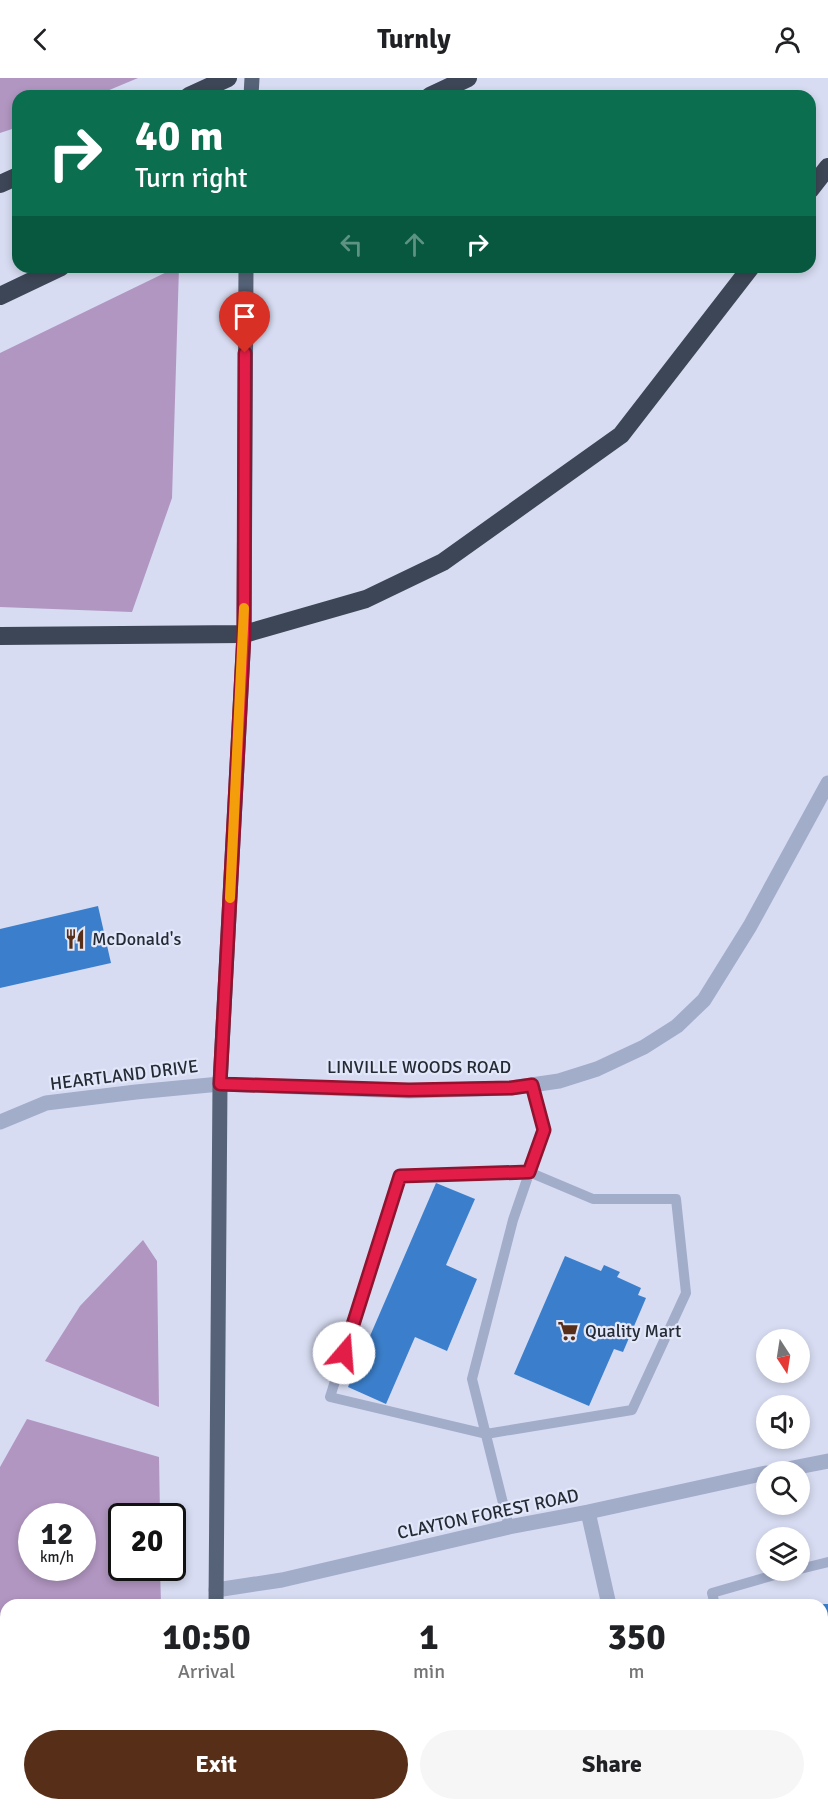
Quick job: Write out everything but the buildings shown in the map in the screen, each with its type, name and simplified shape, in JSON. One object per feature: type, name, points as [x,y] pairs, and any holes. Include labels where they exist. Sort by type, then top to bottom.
[{"type":"highway","points":[[202,90],[228,78]]},
{"type":"highway","points":[[443,90],[468,78]]},
{"type":"highway","points":[[816,182],[828,167]]},
{"type":"highway","points":[[0,296],[48,273]]},
{"type":"highway","points":[[0,636],[244,634],[366,599],[443,562],[621,435],[746,273]]},
{"type":"main road","points":[[216,1598],[220,1084],[244,634],[245,275]]},
{"type":"street","name":"LINVILLE WOODS ROAD","points":[[220,1084],[409,1090],[511,1088],[559,1081],[597,1069],[644,1047],[676,1026],[704,1000],[750,927],[828,783]]},
{"type":"street","name":"HEARTLAND DRIVE","points":[[0,1122],[46,1104],[220,1084]]},
{"type":"street","points":[[810,1465],[828,1461]]},
{"type":"street","name":"CLAYTON FOREST ROAD","points":[[216,1598],[282,1580],[508,1527],[756,1475]]},
{"type":"street","points":[[588,1512],[608,1599]]},
{"type":"lane","points":[[508,1527],[472,1379],[513,1220],[544,1130],[532,1085]]},
{"type":"lane","points":[[529,1172],[593,1199],[676,1199],[686,1293],[632,1410],[486,1434],[330,1397],[400,1176],[529,1172]]},
{"type":"lane","points":[[810,1566],[828,1562]]},
{"type":"lane","points":[[714,1599],[712,1593],[756,1580]]},
{"type":"shaded area","points":[[0,78],[138,78],[109,90],[12,90],[12,129],[0,133]]},
{"type":"shaded area","points":[[165,273],[179,273],[172,498],[132,612],[0,607],[0,353]]},
{"type":"shaded area","points":[[143,1240],[157,1261],[159,1407],[45,1361],[80,1306]]},
{"type":"shaded area","points":[[27,1419],[159,1457],[160,1503],[108,1503],[108,1581],[160,1581],[161,1599],[0,1599],[0,1467]]},
{"type":"slow traffic","points":[[230,898],[244,608]]},
{"type":"place","name":"McDonald's","points":[[75,939]]},
{"type":"place","name":"Quality Mart","points":[[568,1331]]},
{"type":"route","points":[[245,353],[244,634],[220,1084],[409,1090],[511,1088],[532,1085],[544,1130],[529,1172],[400,1176],[344,1353]]}]
